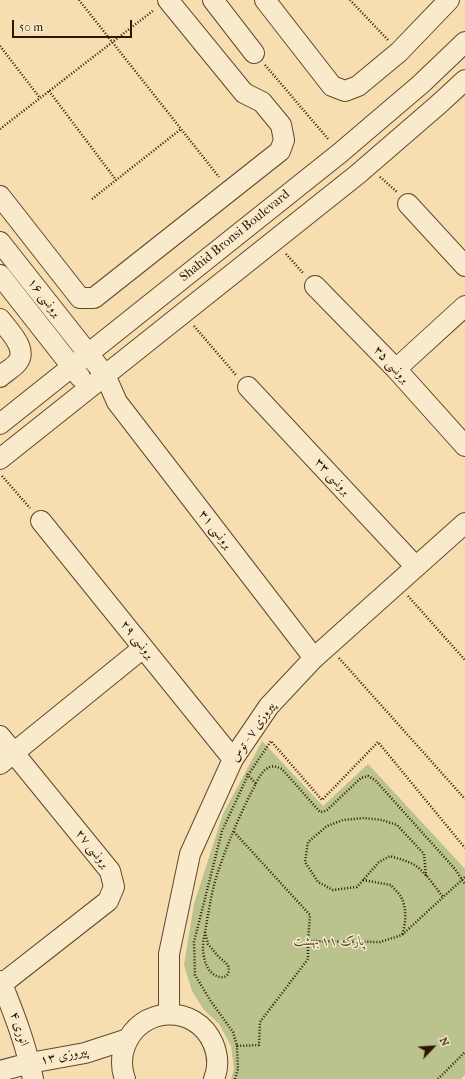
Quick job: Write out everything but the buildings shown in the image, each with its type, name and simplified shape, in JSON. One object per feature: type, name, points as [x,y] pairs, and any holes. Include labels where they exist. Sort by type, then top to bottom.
[{"type":"street","points":[[213,0],[254,53]]},
{"type":"street","points":[[265,0],[332,86],[345,90],[358,86],[399,52],[449,0]]},
{"type":"street","points":[[0,196],[80,298],[94,298],[280,151],[284,140],[281,125],[262,102],[244,93],[161,5]]},
{"type":"street","name":"Shahid Bronsi Boulevard","points":[[0,424],[340,153],[421,84],[465,42]]},
{"type":"street","name":"Shahid Bronsi Boulevard","points":[[0,459],[368,165],[465,80]]},
{"type":"street","points":[[408,204],[465,266]]},
{"type":"street","name":"برونسی ۱۶","points":[[0,242],[105,375]]},
{"type":"street","name":"برونسی ۱۶","points":[[0,275],[90,388]]},
{"type":"street","name":"برونسی ۳۵","points":[[315,286],[396,369],[465,446]]},
{"type":"street","points":[[396,369],[465,306]]},
{"type":"street","points":[[0,319],[18,343],[21,351],[18,362],[0,377]]},
{"type":"street","name":"برونسی ۳۱","points":[[105,375],[117,402],[321,652]]},
{"type":"street","name":"برونسی ۳۳","points":[[248,387],[416,567]]},
{"type":"street","name":"برونسی ۳۱","points":[[90,388],[117,402]]},
{"type":"street","name":"برونسی ۲۹","points":[[41,521],[233,759]]},
{"type":"street","name":"پیروزی ۷ - توس","points":[[169,1014],[169,954],[190,854],[233,759],[269,706],[321,652],[465,522]]},
{"type":"street","points":[[7,759],[143,648]]},
{"type":"street","name":"برونسی ۲۷","points":[[0,736],[7,759],[110,871],[114,887],[108,901],[1,983]]},
{"type":"street","name":"انوری ۴","points":[[1,983],[18,1023],[31,1071]]},
{"type":"street","points":[[125,1079],[123,1075],[122,1063],[123,1050],[128,1039],[135,1029],[145,1021],[157,1016],[169,1014],[182,1016],[193,1021],[203,1028],[211,1038],[216,1050],[218,1062],[214,1079]]},
{"type":"street","name":"پیروزی ۱۳","points":[[0,1071],[31,1071],[128,1039]]},
{"type":"path","points":[[80,0],[229,191]]},
{"type":"path","points":[[350,0],[399,52]]},
{"type":"path","points":[[0,129],[161,5]]},
{"type":"path","points":[[0,46],[40,98]]},
{"type":"path","points":[[254,53],[340,153]]},
{"type":"path","points":[[49,91],[116,180]]},
{"type":"path","points":[[92,199],[181,129]]},
{"type":"path","points":[[368,165],[408,204]]},
{"type":"path","points":[[274,240],[315,286]]},
{"type":"path","points":[[183,313],[248,387]]},
{"type":"path","points":[[0,474],[41,521]]},
{"type":"path","points":[[396,584],[465,660]]},
{"type":"path","points":[[321,652],[465,799]]},
{"type":"path","points":[[234,832],[310,915],[308,959],[260,1022],[259,1045],[237,1046],[233,1032],[210,1000],[195,975],[194,942],[222,831],[248,775],[271,741],[322,800],[378,742],[465,848]]},
{"type":"path","points":[[205,932],[208,944],[228,965],[229,972],[223,977],[216,976],[209,970],[204,956],[203,947],[205,932],[216,876],[243,810],[263,772],[270,767],[278,767],[282,769],[320,812],[327,810],[361,778],[368,776],[375,780],[464,878],[465,884]]},
{"type":"path","points":[[426,876],[424,854],[397,825],[382,820],[364,818],[343,820],[326,826],[308,842],[305,862],[318,882],[333,890],[357,886],[379,862],[390,856],[416,866],[444,897]]},
{"type":"path","points":[[308,941],[380,942],[402,935],[464,878]]},
{"type":"path","points":[[363,880],[391,885],[401,898],[406,914],[405,927],[402,935]]},
{"type":"path","points":[[438,1079],[465,1052]]},
{"type":"green space","name":"پارک ۱۱ بهشت","points":[[262,741],[323,806],[368,764],[465,869],[465,1075],[461,1079],[231,1079],[234,1069],[231,1046],[219,1024],[204,1010],[192,991],[184,965],[194,904],[223,814]]}]
